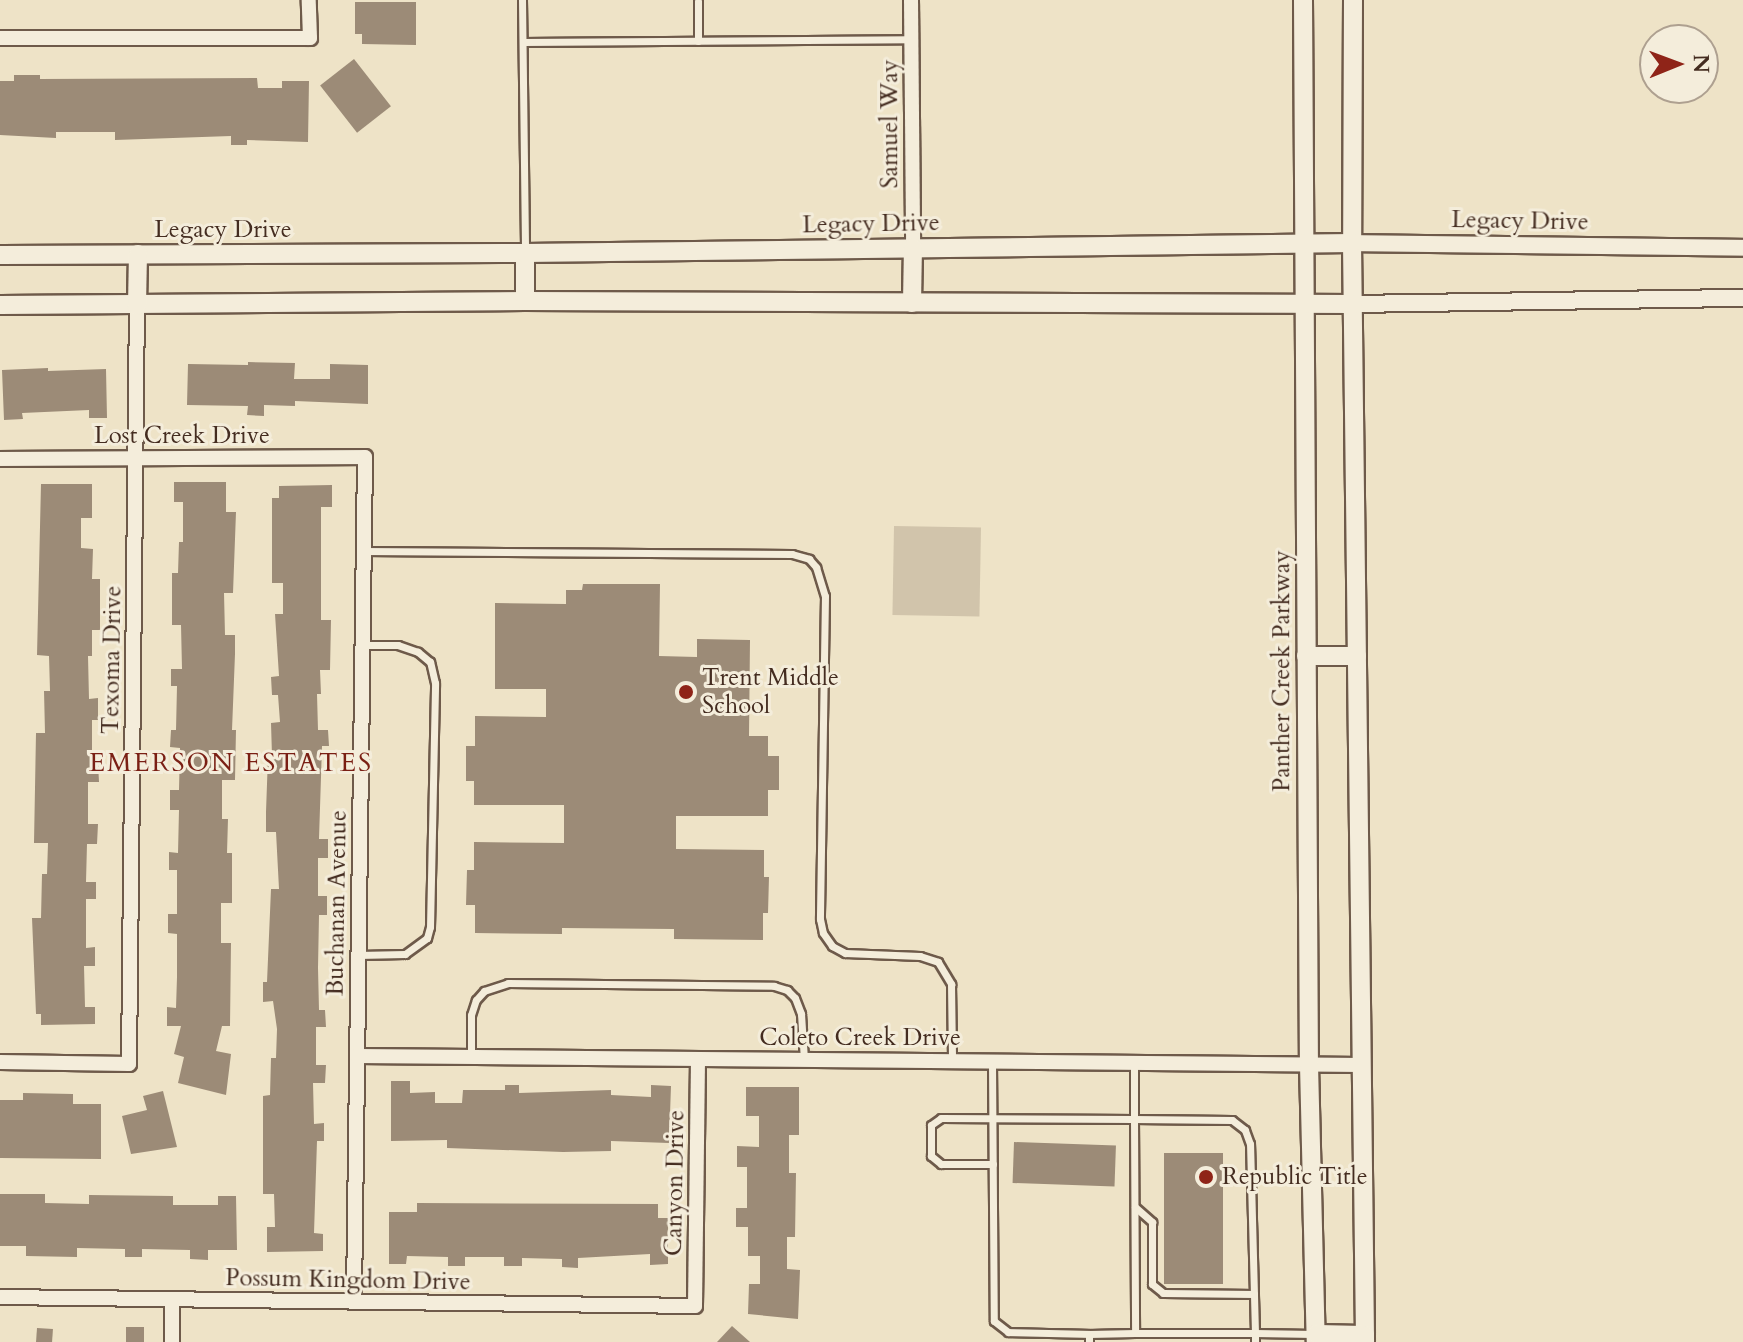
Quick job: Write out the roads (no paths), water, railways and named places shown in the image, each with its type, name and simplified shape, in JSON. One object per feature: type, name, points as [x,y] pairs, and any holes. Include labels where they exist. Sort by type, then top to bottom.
[{"type":"main road","name":"Panther Creek Parkway","points":[[1303,0],[1309,1065],[1316,1338]]},
{"type":"main road","points":[[1316,1338],[1365,1339],[1352,243],[1353,0]]},
{"type":"main road","name":"Legacy Drive","points":[[0,255],[525,253],[1352,243]]},
{"type":"main road","points":[[912,303],[913,248]]},
{"type":"main road","points":[[525,253],[525,301]]},
{"type":"main road","points":[[137,305],[138,254]]},
{"type":"main road","points":[[0,305],[525,301],[1353,304]]},
{"type":"main road","points":[[1306,656],[1357,656]]},
{"type":"street","points":[[0,38],[310,38],[309,0]]},
{"type":"street","name":"Samuel Way","points":[[911,0],[913,248]]},
{"type":"street","name":"Legacy Drive","points":[[1352,243],[1743,248]]},
{"type":"street","points":[[1353,304],[1743,298]]},
{"type":"street","name":"Texoma Drive","points":[[0,1062],[129,1064],[137,305]]},
{"type":"street","name":"Lost Creek Drive","points":[[0,459],[365,457]]},
{"type":"street","name":"Buchanan Avenue","points":[[354,1302],[365,457]]},
{"type":"street","name":"Coleto Creek Drive","points":[[357,1056],[1362,1065]]},
{"type":"street","name":"Canyon Drive","points":[[695,1306],[698,1060]]},
{"type":"street","name":"Possum Kingdom Drive","points":[[0,1297],[695,1306]]},
{"type":"street","points":[[172,1299],[172,1342]]},
{"type":"lane","points":[[522,0],[525,253]]},
{"type":"lane","points":[[698,1],[698,41]]},
{"type":"lane","points":[[523,42],[911,39]]},
{"type":"lane","points":[[363,551],[792,554],[809,559],[816,567],[825,596],[820,919],[823,933],[832,946],[845,953],[920,956],[938,962],[951,984],[952,1060]]},
{"type":"lane","points":[[358,955],[405,954],[427,938],[430,927],[435,683],[430,662],[418,652],[398,645],[362,645]]},
{"type":"lane","points":[[471,1057],[471,1015],[476,1000],[495,986],[524,983],[774,986],[787,990],[795,998],[801,1014],[804,1059]]},
{"type":"lane","points":[[992,1061],[994,1321],[1008,1332],[1089,1338],[1135,1333],[1316,1338]]},
{"type":"lane","points":[[1134,1062],[1135,1333]]},
{"type":"lane","points":[[993,1164],[941,1164],[931,1156],[931,1125],[941,1118],[1232,1120],[1245,1130],[1250,1144],[1255,1338]]},
{"type":"lane","points":[[1134,1206],[1152,1222],[1152,1284],[1163,1293],[1254,1294]]},
{"type":"place","name":"Trent Middle School","points":[[686,692]]},
{"type":"place","name":"Republic Title","points":[[1206,1177]]},
{"type":"district","name":"EMERSON ESTATES","points":[[231,763]]}]
